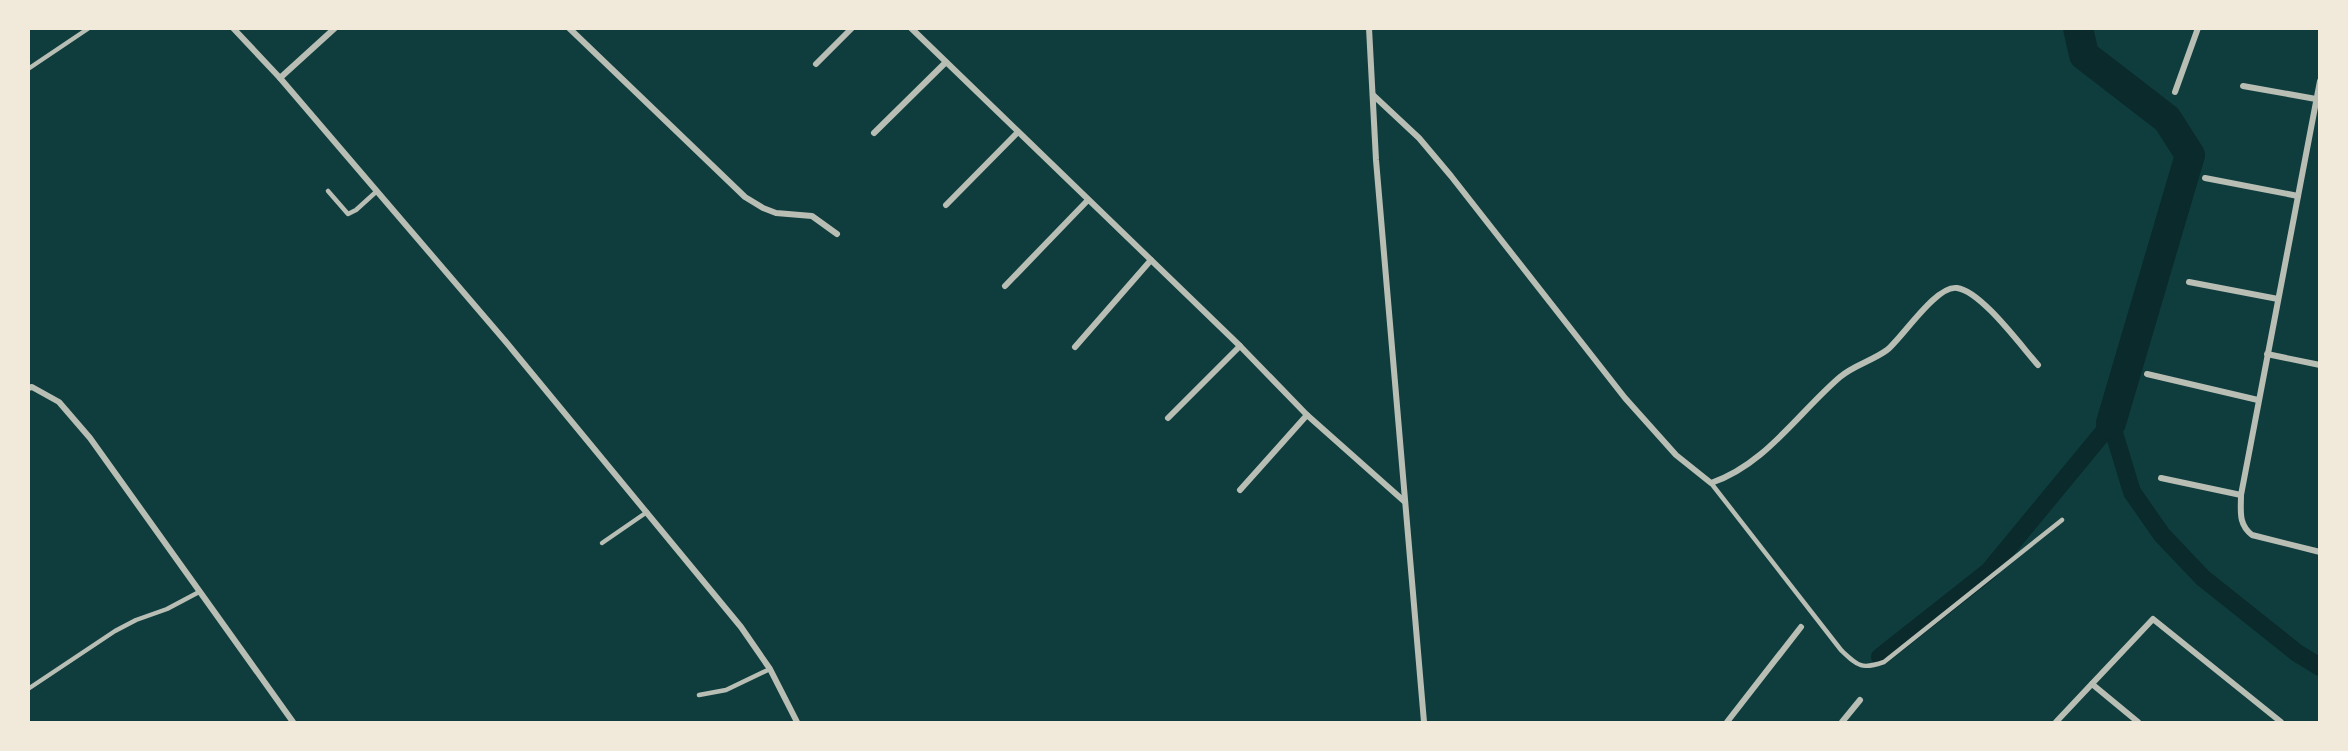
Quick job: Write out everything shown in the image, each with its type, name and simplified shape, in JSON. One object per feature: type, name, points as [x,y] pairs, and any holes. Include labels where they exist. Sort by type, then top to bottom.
[{"type":"street","points":[[233,28],[280,78],[506,342],[741,627],[770,669],[797,723]]},
{"type":"street","points":[[280,78],[335,28]]},
{"type":"street","points":[[569,28],[745,197],[762,208],[776,213],[812,216],[837,234]]},
{"type":"street","points":[[816,64],[852,28]]},
{"type":"street","points":[[911,28],[1240,346],[1307,415],[1405,502]]},
{"type":"street","points":[[1369,28],[1376,160],[1424,723]]},
{"type":"street","points":[[2175,92],[2198,28]]},
{"type":"street","points":[[874,133],[946,62]]},
{"type":"street","points":[[2319,81],[2258,400],[2241,495],[2240,519],[2244,528],[2252,535],[2319,552]]},
{"type":"street","points":[[2243,86],[2316,99]]},
{"type":"street","points":[[1373,95],[1419,138],[1451,176],[1625,398],[1676,455],[1695,473],[1711,483],[1739,471],[1762,453],[1851,368],[1874,358],[1888,348],[1946,289],[1955,287],[1976,296],[2038,365]]},
{"type":"street","points":[[946,205],[1018,132]]},
{"type":"street","points":[[2205,178],[2298,196]]},
{"type":"street","points":[[1005,286],[1088,200]]},
{"type":"street","points":[[1075,347],[1151,260]]},
{"type":"street","points":[[2189,282],[2278,299]]},
{"type":"street","points":[[1168,418],[1240,346]]},
{"type":"street","points":[[2267,354],[2319,365]]},
{"type":"street","points":[[2147,374],[2258,400]]},
{"type":"street","points":[[28,388],[32,387],[59,402],[90,438],[293,723]]},
{"type":"street","points":[[1240,490],[1307,415]]},
{"type":"street","points":[[2161,478],[2241,495]]},
{"type":"street","points":[[2056,723],[2153,619],[2281,723]]},
{"type":"street","points":[[1727,723],[1801,627]]},
{"type":"street","points":[[2092,684],[2138,723]]},
{"type":"street","points":[[1842,723],[1860,700]]},
{"type":"lane","points":[[28,69],[89,28]]},
{"type":"lane","points":[[328,191],[348,214],[356,210],[377,191]]},
{"type":"lane","points":[[1711,483],[1840,650],[1857,665],[1868,667],[1884,662],[2062,520]]},
{"type":"lane","points":[[602,543],[647,513]]},
{"type":"lane","points":[[28,688],[116,631],[136,620],[167,609],[199,591]]},
{"type":"lane","points":[[699,695],[726,690],[770,669]]},
{"type":"waterway","points":[[2078,28],[2084,55],[2167,119],[2190,155],[2111,423]]},
{"type":"waterway","points":[[2111,423],[2132,492],[2162,535],[2203,578],[2297,653],[2320,667]]},
{"type":"waterway","points":[[1880,657],[1989,571],[2111,423]]}]
